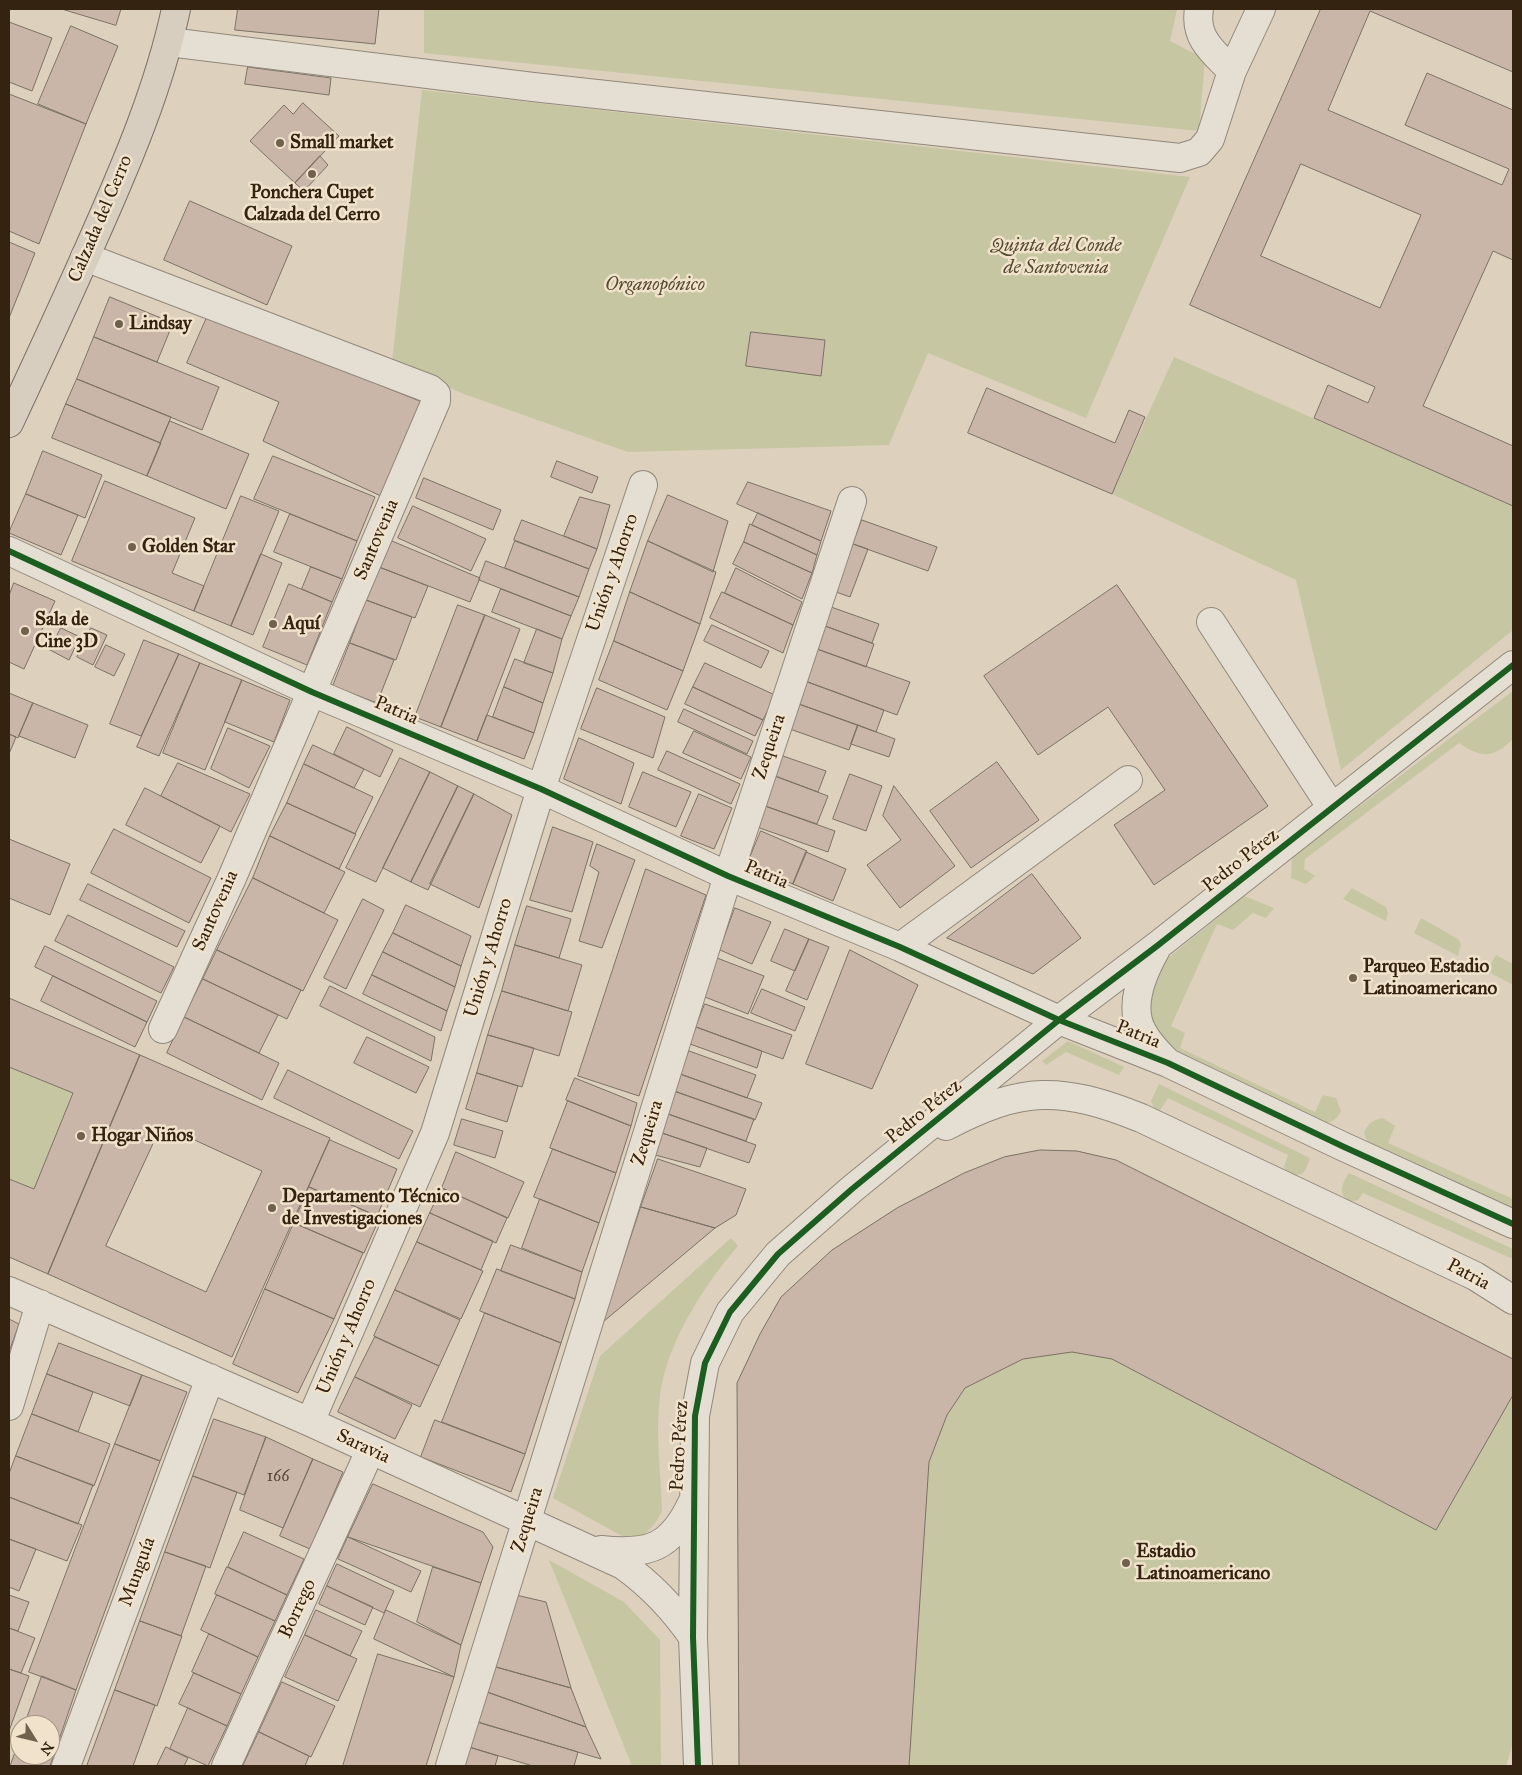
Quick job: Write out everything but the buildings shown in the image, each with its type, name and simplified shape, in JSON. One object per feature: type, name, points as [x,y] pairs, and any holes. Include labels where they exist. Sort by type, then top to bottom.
[{"type":"main road","name":"Calzada del Cerro","points":[[9,423],[86,257],[140,128],[169,42],[176,9]]},
{"type":"street","points":[[1199,9],[1197,20],[1199,35],[1232,72]]},
{"type":"street","points":[[169,42],[533,87],[1180,158],[1199,152],[1210,139],[1232,72],[1261,9]]},
{"type":"street","name":"Santovenia","points":[[86,257],[430,389],[436,394],[436,401],[312,692],[231,880],[163,1029]]},
{"type":"street","name":"Unión y Ahorro","points":[[310,1422],[435,1133],[541,789],[643,485]]},
{"type":"street","name":"Zequeira","points":[[450,1766],[728,876],[852,501]]},
{"type":"street","name":"Patria","points":[[9,551],[312,692],[541,789],[728,876],[900,947],[1059,1020],[1168,1063],[1342,1146],[1513,1224]]},
{"type":"street","points":[[1211,622],[1332,808]]},
{"type":"street","name":"Pedro Pérez","points":[[698,1766],[693,1636],[692,1501],[695,1416],[698,1390],[705,1363],[730,1312],[778,1254],[898,1152],[1059,1020],[1157,946],[1513,665]]},
{"type":"street","points":[[900,947],[1128,780]]},
{"type":"street","points":[[1157,946],[1145,969],[1138,992],[1137,1014],[1141,1030],[1168,1063]]},
{"type":"street","points":[[1022,1051],[1016,1067],[1019,1077],[1026,1084],[1064,1095]]},
{"type":"street","name":"Patria","points":[[898,1152],[963,1117],[994,1105],[1026,1096],[1064,1095],[1105,1104],[1141,1118],[1475,1276],[1513,1300]]},
{"type":"street","name":"Saravia","points":[[9,1291],[310,1422],[370,1451],[528,1520],[622,1565],[644,1580],[678,1616],[693,1636]]},
{"type":"street","points":[[9,1406],[40,1304]]},
{"type":"street","name":"Munguía","points":[[66,1766],[210,1378]]},
{"type":"street","name":"Borrego","points":[[226,1766],[370,1451]]},
{"type":"street","points":[[590,1549],[630,1552],[653,1548],[666,1541],[682,1523],[692,1501]]},
{"type":"green space","points":[[424,9],[1177,9],[1170,41],[1205,59],[1199,131],[424,53]]},
{"type":"green space","name":"Organopónico","points":[[422,90],[1190,177],[1086,418],[928,353],[889,445],[628,452],[464,394],[392,363]]},
{"type":"green space","points":[[1174,357],[1513,506],[1513,630],[1341,770],[1296,580],[1112,494]]},
{"type":"green space","points":[[1513,691],[1513,739],[1506,746],[1493,753],[1480,754],[1459,743],[1305,859],[1304,869],[1315,876],[1306,884],[1291,878],[1292,857]]},
{"type":"green space","points":[[1352,888],[1386,907],[1388,913],[1386,921],[1343,899]]},
{"type":"green space","points":[[1244,896],[1274,908],[1266,918],[1253,913],[1233,930],[1217,924],[1171,1026],[1185,1033],[1180,1048],[1315,1112],[1323,1095],[1336,1098],[1341,1111],[1331,1122],[1322,1124],[1176,1055],[1155,1033],[1147,1007],[1162,963]]},
{"type":"green space","points":[[1421,918],[1458,939],[1461,944],[1458,956],[1414,933]]},
{"type":"green space","points":[[1496,955],[1513,964],[1513,985],[1487,971]]},
{"type":"green space","points":[[1068,1041],[1124,1067],[1119,1075],[1066,1052],[1046,1065],[1042,1061]]},
{"type":"green space","points":[[9,1067],[73,1093],[34,1189],[9,1179]]},
{"type":"green space","points":[[1159,1084],[1310,1158],[1306,1169],[1302,1174],[1295,1175],[1285,1170],[1284,1166],[1288,1155],[1168,1098],[1159,1112],[1154,1108],[1151,1101]]},
{"type":"green space","points":[[1383,1118],[1395,1126],[1388,1143],[1513,1199],[1513,1214],[1369,1146],[1364,1133],[1367,1127],[1371,1122]]},
{"type":"green space","name":"Estadio Latinoamericano","points":[[1040,1150],[1077,1151],[1116,1160],[1513,1359],[1513,1743],[1506,1766],[739,1766],[737,1383],[760,1334],[781,1297],[832,1250],[897,1208],[964,1173],[1004,1157]]},
{"type":"green space","points":[[1349,1173],[1513,1249],[1513,1259],[1363,1193],[1358,1200],[1350,1202],[1343,1196],[1342,1192],[1344,1181]]},
{"type":"green space","points":[[731,1238],[738,1246],[712,1279],[688,1316],[670,1356],[664,1376],[660,1396],[658,1425],[662,1511],[655,1523],[646,1532],[636,1537],[622,1536],[553,1498],[600,1356]]},
{"type":"green space","points":[[549,1560],[624,1602],[660,1640],[661,1766],[632,1766]]},
{"type":"cycle path","points":[[9,551],[312,692],[541,789],[728,876],[900,947],[1059,1020],[1168,1063],[1342,1146],[1513,1224]]},
{"type":"cycle path","points":[[698,1766],[693,1637],[695,1416],[705,1363],[730,1312],[778,1254],[852,1189],[1059,1020],[1157,946],[1513,665]]},
{"type":"place","name":"Small market","points":[[280,143]]},
{"type":"place","name":"Ponchera Cupet Calzada del Cerro","points":[[312,174]]},
{"type":"place","name":"Lindsay","points":[[119,324]]},
{"type":"place","name":"Golden Star","points":[[132,547]]},
{"type":"place","name":"Aquí","points":[[273,624]]},
{"type":"place","name":"Sala de Cine 3D","points":[[25,631]]},
{"type":"place","name":"Parqueo Estadio Latinoamericano","points":[[1353,978]]},
{"type":"place","name":"Hogar Niños","points":[[81,1136]]},
{"type":"place","name":"Departamento Técnico de Investigaciones","points":[[272,1208]]},
{"type":"place","name":"Estadio Latinoamericano","points":[[1126,1563]]},
{"type":"park label","name":"Quinta del Conde de Santovenia","points":[[1056,257]]}]
